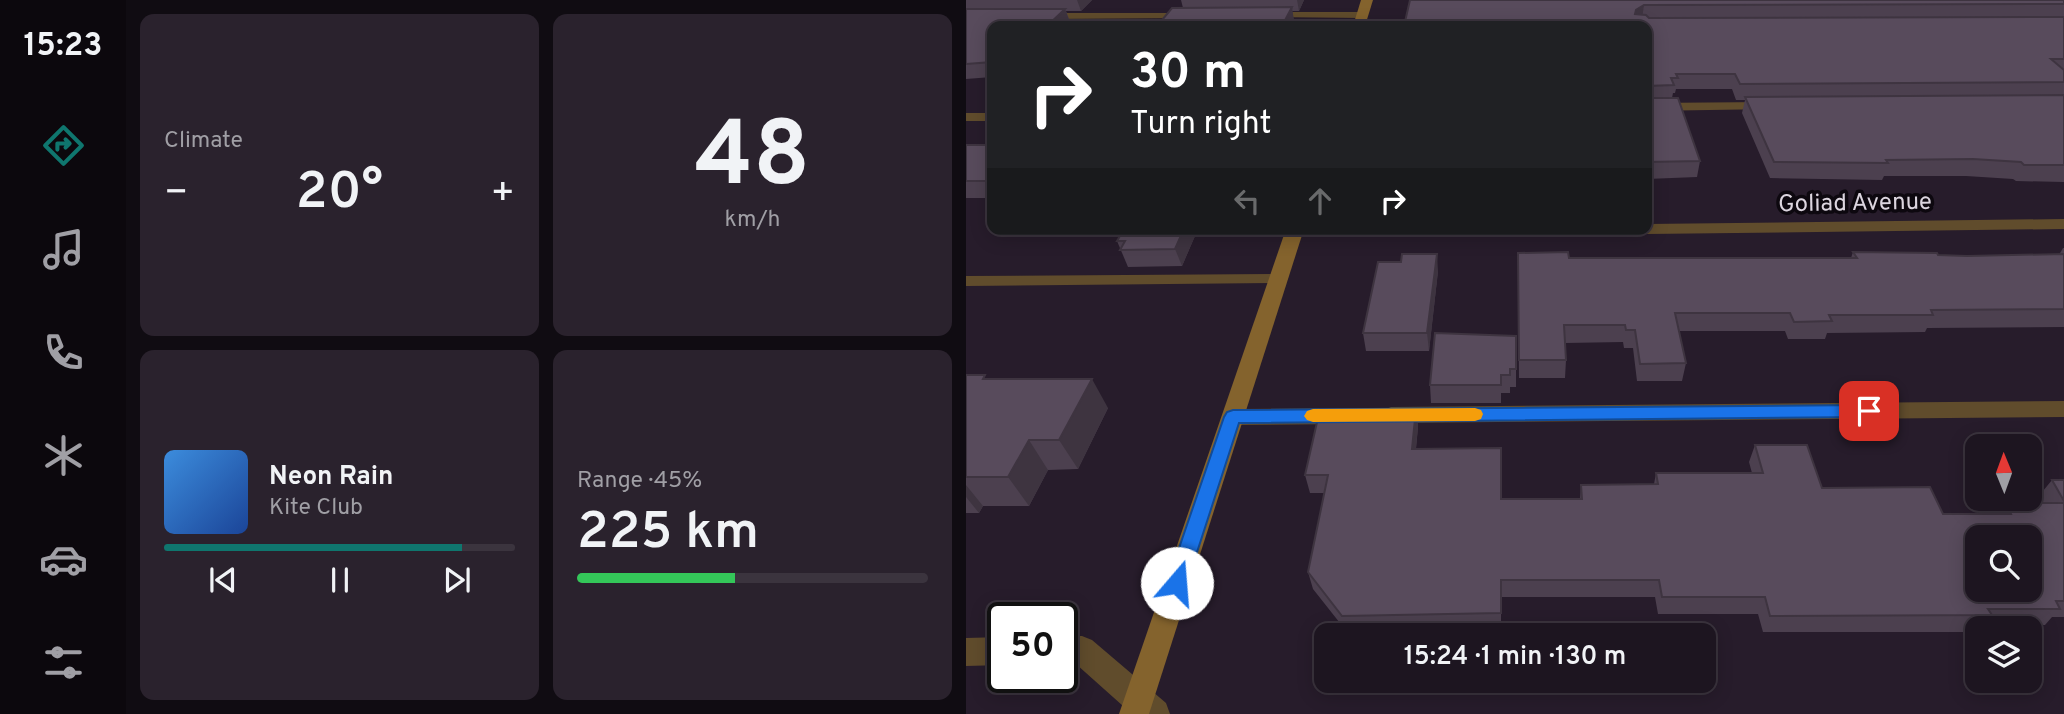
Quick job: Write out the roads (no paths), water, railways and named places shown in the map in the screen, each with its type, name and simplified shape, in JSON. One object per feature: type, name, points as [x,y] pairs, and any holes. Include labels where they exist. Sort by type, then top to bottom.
[{"type":"main road","points":[[1361,21],[1367,0]]},
{"type":"main road","points":[[1143,709],[1233,417],[1293,235]]},
{"type":"street","points":[[966,117],[987,117]]},
{"type":"street","name":"Goliad Avenue","points":[[1652,229],[2064,224]]},
{"type":"street","points":[[1078,650],[1082,650],[1143,709]]},
{"type":"street","points":[[966,652],[987,651]]},
{"type":"lane","points":[[1258,15],[1361,21]]},
{"type":"lane","points":[[1035,16],[1202,16]]},
{"type":"lane","points":[[1652,107],[1786,106]]},
{"type":"lane","points":[[966,281],[1279,279]]},
{"type":"lane","points":[[1233,417],[2064,410]]}]
